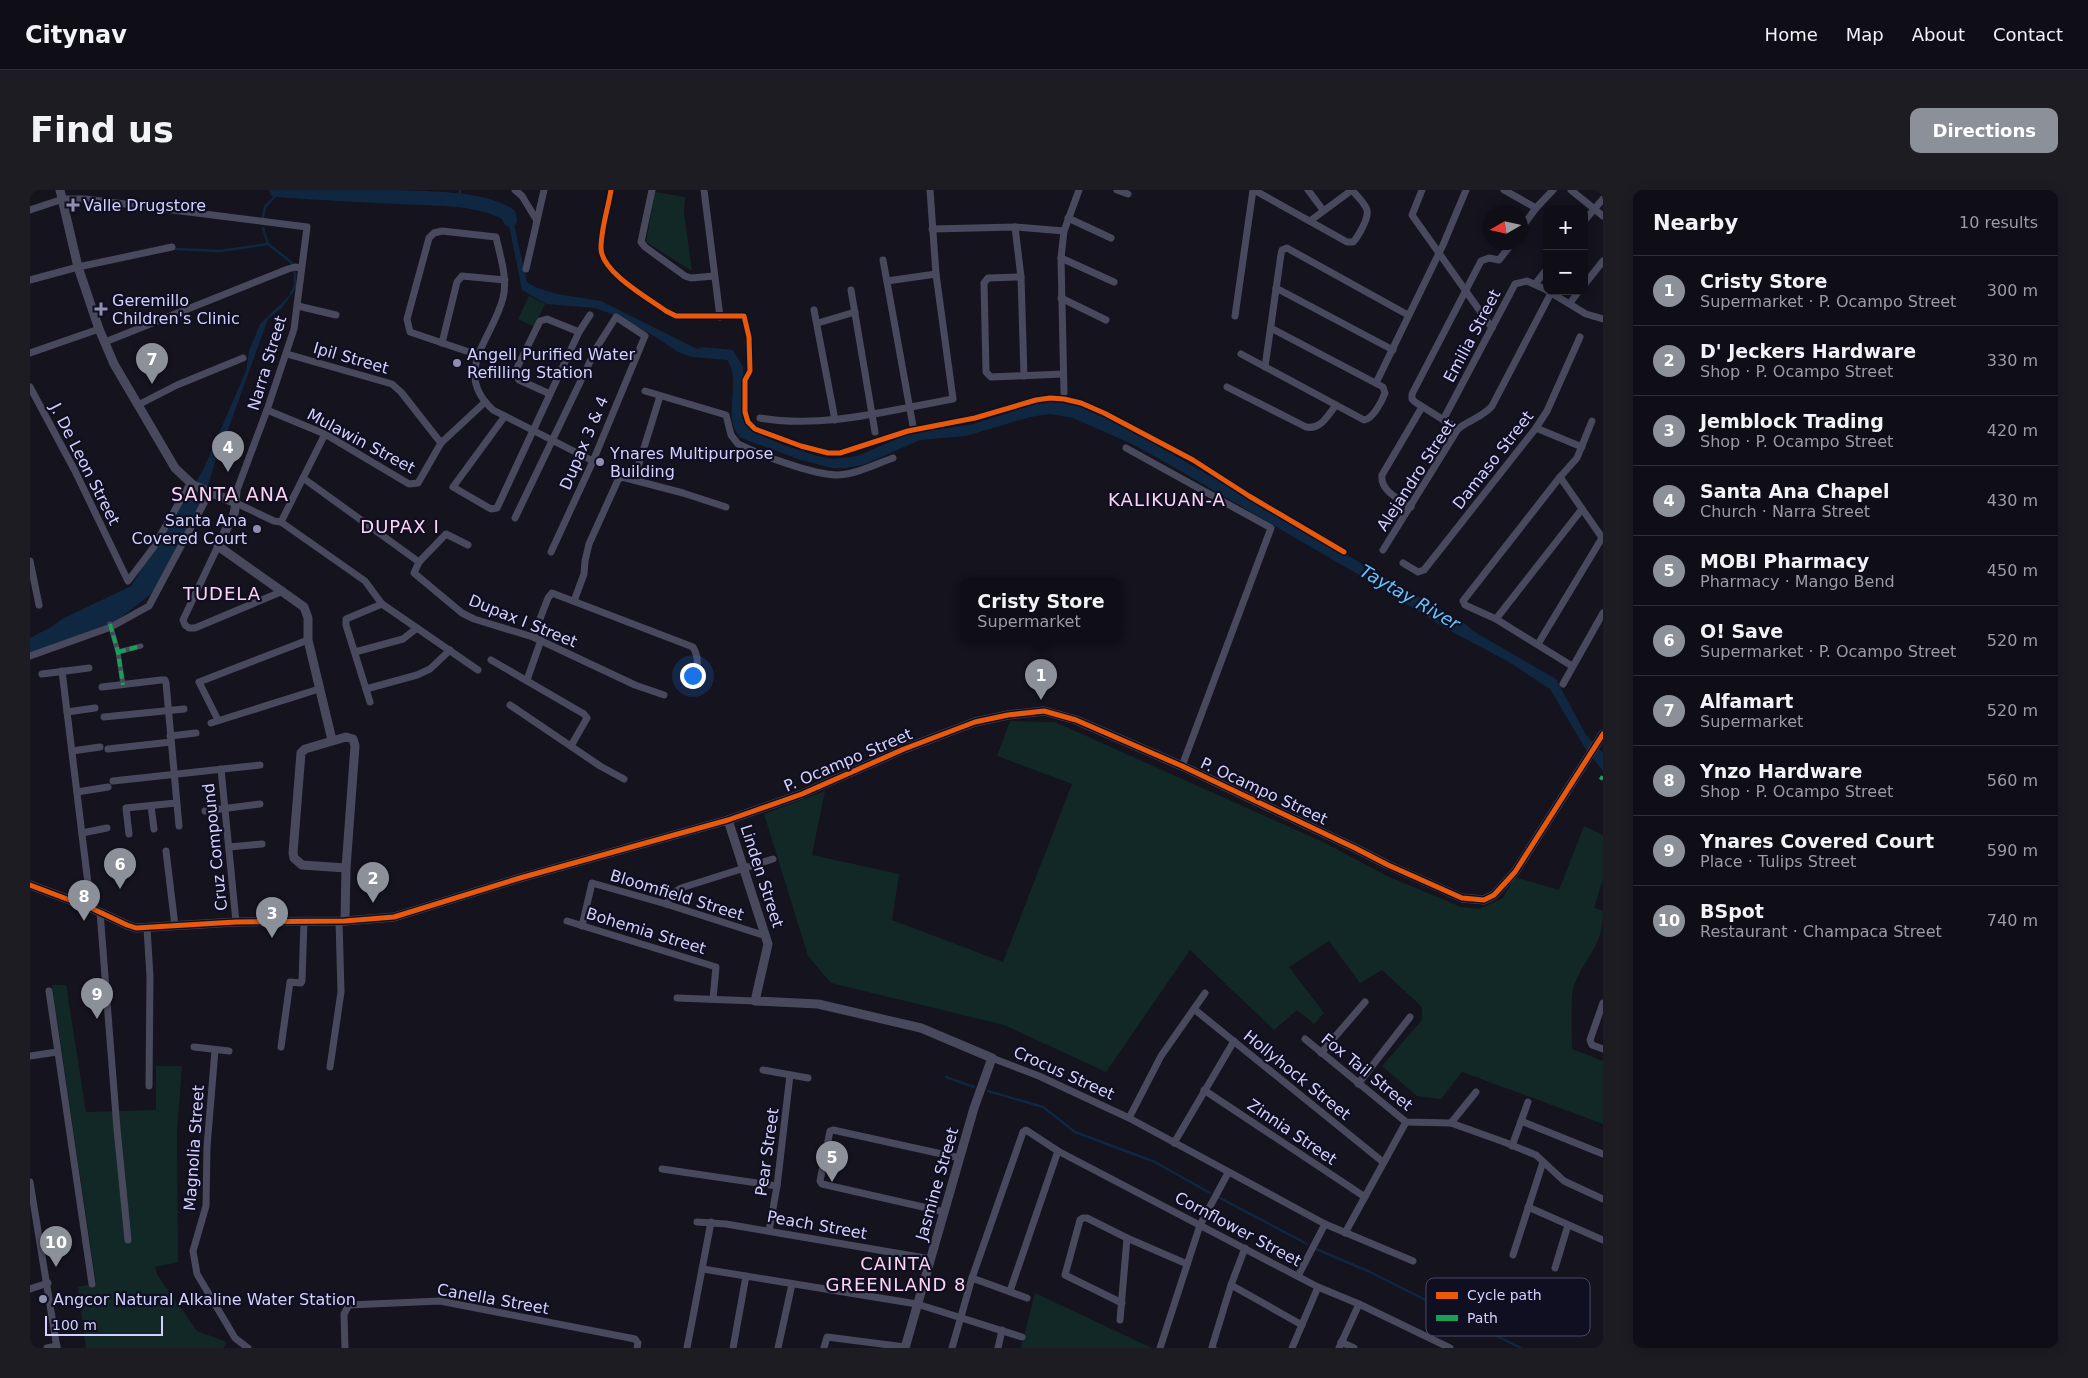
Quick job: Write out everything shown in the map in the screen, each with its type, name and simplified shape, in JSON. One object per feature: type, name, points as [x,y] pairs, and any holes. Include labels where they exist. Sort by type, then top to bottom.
[{"type":"street","points":[[515,190],[522,196],[536,219]]},
{"type":"street","points":[[526,268],[544,190]]},
{"type":"street","points":[[611,190],[601,249],[605,262],[612,272],[666,311],[676,316],[744,316],[749,337],[750,371],[745,380],[745,412],[748,422],[755,429],[801,446],[828,453],[840,453],[908,431],[975,418],[1036,400],[1064,399],[1081,403],[1104,413],[1193,460],[1249,496],[1344,552]]},
{"type":"street","points":[[652,190],[642,242],[645,247],[685,276],[691,278],[714,276]]},
{"type":"street","points":[[704,190],[720,317]]},
{"type":"street","points":[[760,418],[798,422],[835,420],[953,400],[936,274],[930,190]]},
{"type":"street","points":[[1064,393],[1061,258],[1064,230],[1079,190]]},
{"type":"street","points":[[1117,190],[1128,194]]},
{"type":"street","points":[[1234,316],[1253,190],[1347,242],[1353,242],[1367,216],[1367,210],[1352,190],[1310,221]]},
{"type":"street","points":[[1308,190],[1324,210]]},
{"type":"street","points":[[1422,190],[1412,215],[1492,328]]},
{"type":"street","points":[[1376,383],[1439,253],[1466,190]]},
{"type":"street","points":[[1504,190],[1536,208]]},
{"type":"street","points":[[1528,219],[1554,190]]},
{"type":"street","points":[[1571,190],[1603,216]]},
{"type":"street","points":[[30,210],[61,195],[78,267],[99,329],[114,364],[175,468],[192,484],[274,521],[281,522],[365,581],[382,604],[478,670]]},
{"type":"street","name":"Narra Street","points":[[61,195],[307,227],[295,268],[298,306],[294,329],[287,354],[237,490],[236,503]]},
{"type":"street","points":[[1588,216],[1603,199]]},
{"type":"street","points":[[1068,218],[1111,238]]},
{"type":"street","points":[[932,229],[1015,227],[1064,230]]},
{"type":"street","points":[[1015,227],[1021,277],[1024,376]]},
{"type":"street","points":[[478,356],[410,332],[407,326],[407,319],[428,238],[434,233],[442,231],[496,236],[505,280],[503,298],[478,356],[474,373],[475,384],[484,403],[493,410],[593,461]]},
{"type":"street","points":[[30,280],[78,267],[172,247]]},
{"type":"street","points":[[1265,367],[1281,254],[1282,250],[1287,248],[1408,316]]},
{"type":"street","points":[[1458,429],[1422,407],[1412,399],[1412,394],[1481,261],[1489,258],[1499,260],[1507,250]]},
{"type":"street","points":[[1061,258],[1114,282]]},
{"type":"street","points":[[883,260],[913,426]]},
{"type":"street","points":[[1588,280],[1603,261]]},
{"type":"street","points":[[105,342],[295,268]]},
{"type":"street","points":[[887,281],[936,274]]},
{"type":"street","points":[[1543,274],[1536,283],[1543,288]]},
{"type":"street","points":[[442,343],[458,282],[462,276],[505,280]]},
{"type":"street","points":[[1021,277],[988,278],[984,283],[986,372],[991,377],[1063,374]]},
{"type":"street","name":"Emilia Street","points":[[1443,420],[1515,284],[1527,281],[1536,283]]},
{"type":"street","points":[[1276,288],[1393,350]]},
{"type":"street","points":[[851,290],[875,432]]},
{"type":"street","name":"Alejandro Street","points":[[1383,550],[1458,429],[1470,419],[1481,415],[1492,406],[1548,295]]},
{"type":"street","points":[[1555,295],[1586,314],[1603,319]]},
{"type":"street","points":[[1570,303],[1576,295]]},
{"type":"street","points":[[1061,298],[1106,320]]},
{"type":"street","points":[[298,306],[336,316]]},
{"type":"street","points":[[814,310],[835,420]]},
{"type":"street","points":[[818,323],[855,312]]},
{"type":"street","points":[[505,416],[453,487],[491,509],[496,508],[579,332],[590,315]]},
{"type":"street","name":"Dupax 3 & 4","points":[[514,518],[597,347],[616,317],[645,336],[593,461],[551,552]]},
{"type":"street","points":[[550,394],[519,380],[516,376],[516,370],[540,321],[547,319],[579,332]]},
{"type":"street","points":[[1241,354],[1364,420],[1368,420],[1386,393],[1383,387],[1270,328]]},
{"type":"street","points":[[30,353],[99,329]]},
{"type":"street","name":"Damaso Street","points":[[1403,563],[1418,572],[1424,570],[1536,428],[1548,411],[1580,337]]},
{"type":"street","name":"Ipil Street","points":[[287,354],[392,384],[401,392],[441,443]]},
{"type":"street","points":[[138,405],[178,385],[242,358]]},
{"type":"street","name":"J. De Leon Street","points":[[30,387],[75,471],[128,581],[153,548],[192,484]]},
{"type":"street","points":[[1227,387],[1306,428],[1312,429],[1318,426],[1336,405]]},
{"type":"street","points":[[645,391],[726,416],[731,435],[738,444],[806,468],[838,475],[866,468],[893,458]]},
{"type":"street","points":[[634,480],[660,396]]},
{"type":"street","points":[[441,443],[484,403]]},
{"type":"street","points":[[1411,507],[1387,490],[1381,479],[1422,407]]},
{"type":"street","name":"Mulawin Street","points":[[267,410],[325,434],[409,484],[414,485],[418,484],[441,443]]},
{"type":"street","points":[[1572,666],[1496,619],[1465,605],[1463,601],[1577,458],[1592,421]]},
{"type":"street","points":[[1536,428],[1582,447]]},
{"type":"street","points":[[281,522],[325,434]]},
{"type":"street","points":[[1126,448],[1271,528],[1182,766]]},
{"type":"street","points":[[574,601],[584,574],[584,561],[589,544],[618,480],[622,477],[726,507]]},
{"type":"street","points":[[1538,644],[1603,539],[1560,477]]},
{"type":"street","points":[[303,478],[419,562],[446,534],[468,545]]},
{"type":"street","points":[[30,656],[111,626],[151,604],[209,491]]},
{"type":"street","points":[[236,503],[234,514],[183,620],[185,625],[189,628],[195,628],[283,591]]},
{"type":"street","points":[[1496,619],[1582,509]]},
{"type":"street","points":[[218,546],[304,607],[308,618],[308,640],[332,740]]},
{"type":"street","points":[[30,561],[40,605]]},
{"type":"street","name":"Dupax I Street","points":[[419,562],[414,571],[416,576],[462,613],[474,619],[541,640],[635,684],[664,695]]},
{"type":"street","points":[[533,637],[548,598],[552,593],[693,647],[698,662],[695,676]]},
{"type":"street","points":[[370,702],[346,625],[346,619],[382,604]]},
{"type":"street","points":[[1563,684],[1603,613]]},
{"type":"street","points":[[111,626],[118,652],[123,685]]},
{"type":"street","points":[[355,652],[404,639],[417,628]]},
{"type":"street","points":[[218,720],[199,682],[308,640]]},
{"type":"street","points":[[527,680],[541,640]]},
{"type":"street","points":[[118,652],[141,646]]},
{"type":"street","points":[[366,689],[417,675],[430,669],[450,650]]},
{"type":"street","points":[[491,660],[584,714],[587,718],[571,746]]},
{"type":"street","points":[[42,674],[89,668]]},
{"type":"street","points":[[62,671],[90,908]]},
{"type":"street","points":[[102,686],[165,680],[179,826]]},
{"type":"street","points":[[210,723],[320,689]]},
{"type":"street","points":[[510,704],[571,746],[624,779]]},
{"type":"street","points":[[67,712],[96,708]]},
{"type":"street","points":[[104,717],[184,709]]},
{"type":"street","name":"P. Ocampo Street","points":[[30,885],[100,912],[127,926],[147,928],[236,922],[342,921],[394,917],[520,878],[728,820],[802,794],[904,749],[975,722],[1026,712],[1044,711],[1058,714],[1182,766],[1388,865],[1462,898],[1484,900],[1494,896],[1515,872],[1602,735]]},
{"type":"street","points":[[72,751],[170,739],[196,733]]},
{"type":"street","points":[[330,1067],[340,992],[342,921],[346,868],[355,742],[350,737],[332,740],[305,749],[300,753],[293,853],[294,858],[302,865],[346,868]]},
{"type":"street","points":[[76,792],[110,784],[174,774],[260,765]]},
{"type":"street","name":"Cruz Compound","points":[[221,769],[236,922]]},
{"type":"street","points":[[129,834],[126,808],[176,803]]},
{"type":"street","points":[[205,811],[260,804]]},
{"type":"street","points":[[151,806],[154,829]]},
{"type":"street","name":"Linden Street","points":[[728,820],[768,944],[755,1001]]},
{"type":"street","points":[[82,833],[107,828]]},
{"type":"street","points":[[229,847],[262,844]]},
{"type":"street","points":[[166,851],[175,926]]},
{"type":"street","points":[[666,904],[673,893],[681,888],[773,859]]},
{"type":"street","name":"Bloomfield Street","points":[[582,926],[592,883],[766,936]]},
{"type":"street","points":[[100,912],[128,1240]]},
{"type":"street","points":[[281,1047],[290,982],[301,983],[302,981],[304,921]]},
{"type":"street","name":"Bohemia Street","points":[[567,921],[716,967],[713,999]]},
{"type":"street","points":[[147,928],[150,976],[150,1086]]},
{"type":"street","points":[[49,991],[92,1284]]},
{"type":"street","points":[[1130,1118],[1161,1056],[1205,993]]},
{"type":"street","name":"Crocus Street","points":[[677,998],[818,1004],[921,1028],[1039,1076],[1130,1118],[1228,1173],[1325,1224],[1412,1261]]},
{"type":"street","points":[[1321,1053],[1365,1002]]},
{"type":"street","points":[[1603,1003],[1590,1040],[1592,1045],[1603,1049]]},
{"type":"street","name":"Hollyhock Street","points":[[1194,1010],[1384,1162]]},
{"type":"street","points":[[1358,1084],[1410,1017]]},
{"type":"street","name":"Fox Tail Street","points":[[1305,1040],[1406,1122],[1451,1124],[1536,1155],[1564,1181],[1603,1199]]},
{"type":"street","points":[[1174,1143],[1234,1041]]},
{"type":"street","points":[[194,1047],[229,1051]]},
{"type":"street","name":"Magnolia Street","points":[[215,1050],[207,1147],[206,1206],[193,1251],[194,1263],[197,1274],[235,1338],[248,1348]]},
{"type":"street","points":[[30,1056],[57,1052]]},
{"type":"street","name":"Jasmine Street","points":[[905,1347],[974,1108],[992,1058]]},
{"type":"street","points":[[763,1070],[808,1078]]},
{"type":"street","name":"Pear Street","points":[[769,1232],[777,1186],[790,1075]]},
{"type":"street","name":"Zinnia Street","points":[[1204,1090],[1365,1197]]},
{"type":"street","points":[[1451,1124],[1476,1092]]},
{"type":"street","points":[[1512,1146],[1528,1102]]},
{"type":"street","points":[[1521,1121],[1603,1154]]},
{"type":"street","points":[[1345,1233],[1406,1122]]},
{"type":"street","points":[[945,1212],[822,1184],[820,1181],[830,1132],[833,1130],[960,1158]]},
{"type":"street","name":"Cornflower Street","points":[[972,1278],[1023,1132],[1029,1131],[1058,1151],[1318,1287],[1359,1304],[1446,1347]]},
{"type":"street","points":[[1010,1292],[1058,1151]]},
{"type":"street","points":[[1513,1255],[1543,1162]]},
{"type":"street","points":[[662,1169],[777,1186]]},
{"type":"street","points":[[1160,1348],[1200,1225],[1228,1173]]},
{"type":"street","points":[[30,1182],[57,1347],[47,1348]]},
{"type":"street","points":[[1528,1207],[1603,1240]]},
{"type":"street","points":[[1122,1303],[1065,1275],[1080,1220],[1083,1218],[1087,1218],[1187,1264]]},
{"type":"street","name":"Peach Street","points":[[697,1222],[711,1222],[931,1259]]},
{"type":"street","points":[[687,1348],[711,1222]]},
{"type":"street","points":[[1298,1276],[1325,1224]]},
{"type":"street","points":[[1555,1268],[1568,1225]]},
{"type":"street","points":[[1120,1320],[1127,1238]]},
{"type":"street","points":[[1214,1348],[1212,1347],[1231,1285],[1245,1248]]},
{"type":"street","points":[[703,1269],[917,1304],[1022,1337]]},
{"type":"street","points":[[733,1348],[746,1276]]},
{"type":"street","points":[[952,1348],[972,1278],[1027,1298]]},
{"type":"street","points":[[30,1289],[48,1283]]},
{"type":"street","points":[[778,1348],[792,1284]]},
{"type":"street","points":[[1231,1285],[1302,1325]]},
{"type":"street","points":[[1292,1348],[1318,1287]]},
{"type":"street","name":"Canella Street","points":[[345,1348],[344,1314],[346,1307],[352,1304],[440,1301],[635,1339],[638,1344],[637,1348]]},
{"type":"street","points":[[1354,1348],[1340,1345],[1359,1304]]},
{"type":"street","points":[[998,1348],[1002,1330]]},
{"type":"street","points":[[824,1348],[827,1337],[905,1347]]},
{"type":"green space","points":[[655,192],[685,197],[684,212],[692,271],[646,242]]},
{"type":"green space","points":[[529,296],[545,304],[534,327],[518,319]]},
{"type":"green space","points":[[1010,721],[1055,722],[1325,843],[1387,876],[1461,907],[1479,909],[1503,898],[1515,877],[1559,890],[1584,826],[1603,835],[1603,879],[1594,908],[1603,911],[1602,924],[1597,943],[1574,986],[1572,998],[1572,1049],[1603,1061],[1603,1124],[1462,1072],[1441,1099],[1417,1096],[1382,1066],[1422,1020],[1422,1007],[1382,970],[1360,983],[1329,941],[1289,967],[1324,1013],[1314,1024],[1297,1010],[1274,1030],[1190,950],[1106,1072],[1004,1025],[831,983],[808,956],[764,814],[825,791],[812,855],[899,874],[892,920],[1003,962],[1072,784],[997,756]]},
{"type":"green space","points":[[52,985],[66,985],[86,1112],[156,1110],[156,1066],[182,1066],[177,1132],[178,1262],[155,1267],[158,1276],[197,1331],[227,1342],[223,1348],[86,1348],[78,1287],[96,1283]]},
{"type":"green space","points":[[1035,1293],[1152,1348],[1021,1348]]},
{"type":"water","points":[[498,208],[512,216],[527,282],[537,288],[557,294],[601,301],[697,349],[702,347],[733,350],[743,367],[744,420],[755,433],[784,445],[817,456],[834,459],[857,456],[911,433],[973,424],[1036,404],[1060,401],[1089,409],[1136,433],[1464,623],[1473,631],[1556,679],[1586,735],[1603,753],[1603,771],[1585,748],[1550,689],[1509,662],[1443,627],[1366,579],[1170,465],[1132,444],[1073,418],[1050,414],[1030,417],[966,436],[920,440],[863,465],[845,468],[832,468],[801,460],[741,438],[735,430],[732,420],[733,379],[727,360],[693,357],[678,352],[654,336],[614,315],[595,308],[546,304],[522,290],[508,220],[505,213]]},
{"type":"water","points":[[293,292],[282,308],[268,319],[228,430],[220,446],[204,498],[155,591],[115,622],[30,653],[30,638],[62,619],[131,586],[203,470],[246,371],[249,351],[260,324]]},
{"type":"waterway","name":"Taytay River","points":[[276,190],[455,200],[498,209],[509,215],[510,220]]},
{"type":"waterway","points":[[263,217],[265,207],[281,190]]},
{"type":"waterway","points":[[460,190],[460,201]]},
{"type":"waterway","points":[[263,228],[268,244],[292,263],[295,274],[295,286],[291,294]]},
{"type":"waterway","points":[[175,249],[220,251],[268,244]]},
{"type":"waterway","points":[[946,1077],[974,1087]]},
{"type":"waterway","points":[[988,1091],[1043,1107],[1075,1132],[1155,1162],[1210,1193]]},
{"type":"waterway","points":[[1220,1198],[1307,1244]]},
{"type":"waterway","points":[[1316,1249],[1370,1272],[1426,1300]]},
{"type":"waterway","points":[[1497,1336],[1521,1348]]},
{"type":"marked path","points":[[110,624],[118,652],[123,685]]},
{"type":"marked path","points":[[118,652],[141,646]]},
{"type":"cycle path","points":[[611,190],[603,226],[601,248],[603,257],[617,275],[638,292],[676,316],[744,316],[749,337],[750,371],[745,380],[745,412],[748,422],[755,429],[801,446],[828,453],[840,453],[908,431],[975,418],[1036,400],[1064,399],[1081,403],[1104,413],[1193,460],[1249,496],[1344,552]]},
{"type":"cycle path","points":[[30,885],[91,908],[136,928],[236,922],[345,921],[394,917],[520,878],[728,820],[802,794],[904,749],[975,722],[1008,715],[1044,711],[1076,720],[1182,766],[1388,865],[1462,898],[1484,900],[1494,895],[1515,872],[1603,734]]},
{"type":"place","name":"Valle Drugstore","points":[[73,205]]},
{"type":"place","name":"Geremillo Children's Clinic","points":[[101,309]]},
{"type":"place","name":"Angell Purified Water Refilling Station","points":[[457,363]]},
{"type":"place","name":"Alfamart","points":[[152,384]]},
{"type":"place","name":"Ynares Multipurpose Building","points":[[600,462]]},
{"type":"place","name":"Santa Ana Chapel","points":[[228,472]]},
{"type":"place","name":"Santa Ana Covered Court","points":[[257,529]]},
{"type":"place","name":"Cristy Store","points":[[1041,700]]},
{"type":"place","name":"O! Save","points":[[120,889]]},
{"type":"place","name":"D' Jeckers Hardware","points":[[373,903]]},
{"type":"place","name":"Ynzo Hardware","points":[[84,921]]},
{"type":"place","name":"Jemblock Trading","points":[[272,938]]},
{"type":"place","name":"Ynares Covered Court","points":[[97,1019]]},
{"type":"place","name":"MOBI Pharmacy","points":[[832,1182]]},
{"type":"place","name":"BSpot","points":[[56,1267]]},
{"type":"place","name":"Angcor Natural Alkaline Water Station","points":[[43,1299]]},
{"type":"district","name":"SANTA ANA","points":[[230,494]]},
{"type":"district","name":"KALIKUAN-A","points":[[1167,499]]},
{"type":"district","name":"DUPAX I","points":[[400,526]]},
{"type":"district","name":"TUDELA","points":[[222,593]]},
{"type":"district","name":"CAINTA GREENLAND 8","points":[[896,1273]]}]
